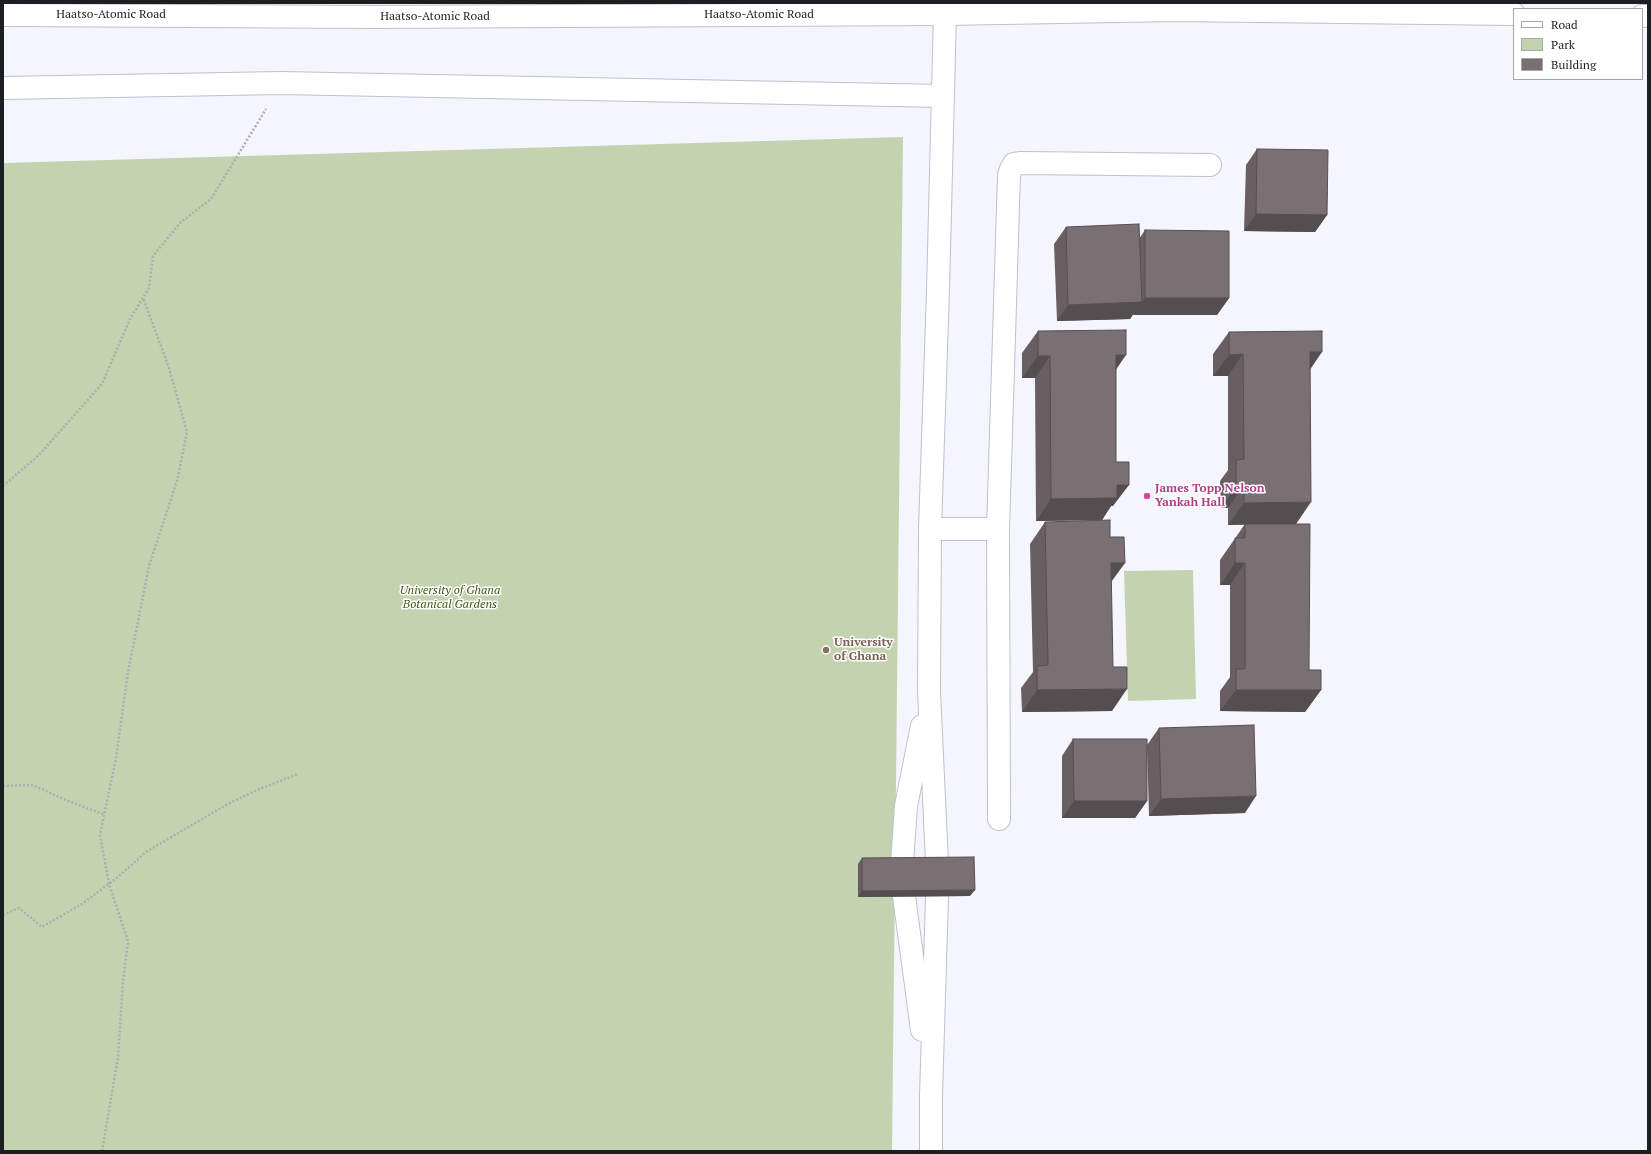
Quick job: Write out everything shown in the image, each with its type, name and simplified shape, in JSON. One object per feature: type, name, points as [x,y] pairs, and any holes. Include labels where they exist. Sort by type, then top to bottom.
[{"type":"main road","name":"Haatso-Atomic Road","points":[[3,15],[374,10],[658,9],[877,9],[945,14],[1175,6],[1513,14]]},
{"type":"main road","points":[[937,863],[929,691],[930,529],[938,298],[945,14]]},
{"type":"main road","points":[[3,88],[282,83],[943,96]]},
{"type":"main road","points":[[999,819],[998,529],[1009,175],[1014,164],[1021,163],[1210,166]]},
{"type":"main road","points":[[930,529],[998,529]]},
{"type":"main road","points":[[902,863],[906,806],[929,691]]},
{"type":"main road","points":[[904,896],[931,1096]]},
{"type":"main road","points":[[931,1151],[931,1096],[937,896]]},
{"type":"path","points":[[3,486],[39,455],[102,384],[130,319],[149,288],[153,256],[180,223],[211,199],[282,83]]},
{"type":"path","points":[[102,1151],[118,1057],[123,982],[128,941],[109,884],[100,835],[116,758],[128,672],[149,566],[177,480],[187,432],[168,368],[143,298]]},
{"type":"path","points":[[3,915],[19,908],[42,927],[82,904],[109,884],[146,852],[226,805],[257,790],[298,774]]},
{"type":"path","points":[[3,786],[33,785],[61,798],[105,815]]},
{"type":"green space","name":"University of Ghana Botanical Gardens","points":[[903,137],[892,1151],[3,1151],[3,163]]},
{"type":"green space","points":[[1193,570],[1196,699],[1128,701],[1124,571]]},
{"type":"building","points":[[1257,149],[1328,150],[1327,215],[1256,214]]},
{"type":"building","points":[[1139,224],[1142,302],[1068,305],[1066,227]]},
{"type":"building","points":[[1145,230],[1229,231],[1229,298],[1145,298]]},
{"type":"building","points":[[1126,330],[1126,355],[1116,355],[1116,462],[1129,462],[1129,485],[1117,485],[1117,498],[1051,499],[1050,356],[1038,356],[1038,331]]},
{"type":"building","points":[[1322,331],[1322,352],[1310,352],[1311,502],[1244,503],[1244,486],[1236,486],[1236,460],[1244,459],[1243,354],[1229,355],[1229,332]]},
{"type":"building","points":[[1110,520],[1110,537],[1124,537],[1125,563],[1111,563],[1113,667],[1127,667],[1127,689],[1037,690],[1037,666],[1048,665],[1045,522]]},
{"type":"building","points":[[1245,524],[1310,524],[1309,670],[1321,670],[1321,690],[1236,690],[1236,669],[1245,669],[1245,563],[1235,563],[1235,538],[1245,538]]},
{"type":"building","points":[[1254,725],[1256,796],[1161,799],[1159,728]]},
{"type":"building","points":[[1073,739],[1147,739],[1147,801],[1074,801]]},
{"type":"building","points":[[974,857],[975,890],[862,891],[862,858]]},
{"type":"place","name":"James Topp Nelson Yankah Hall","points":[[1147,496]]},
{"type":"place","name":"University of Ghana","points":[[826,650]]}]
